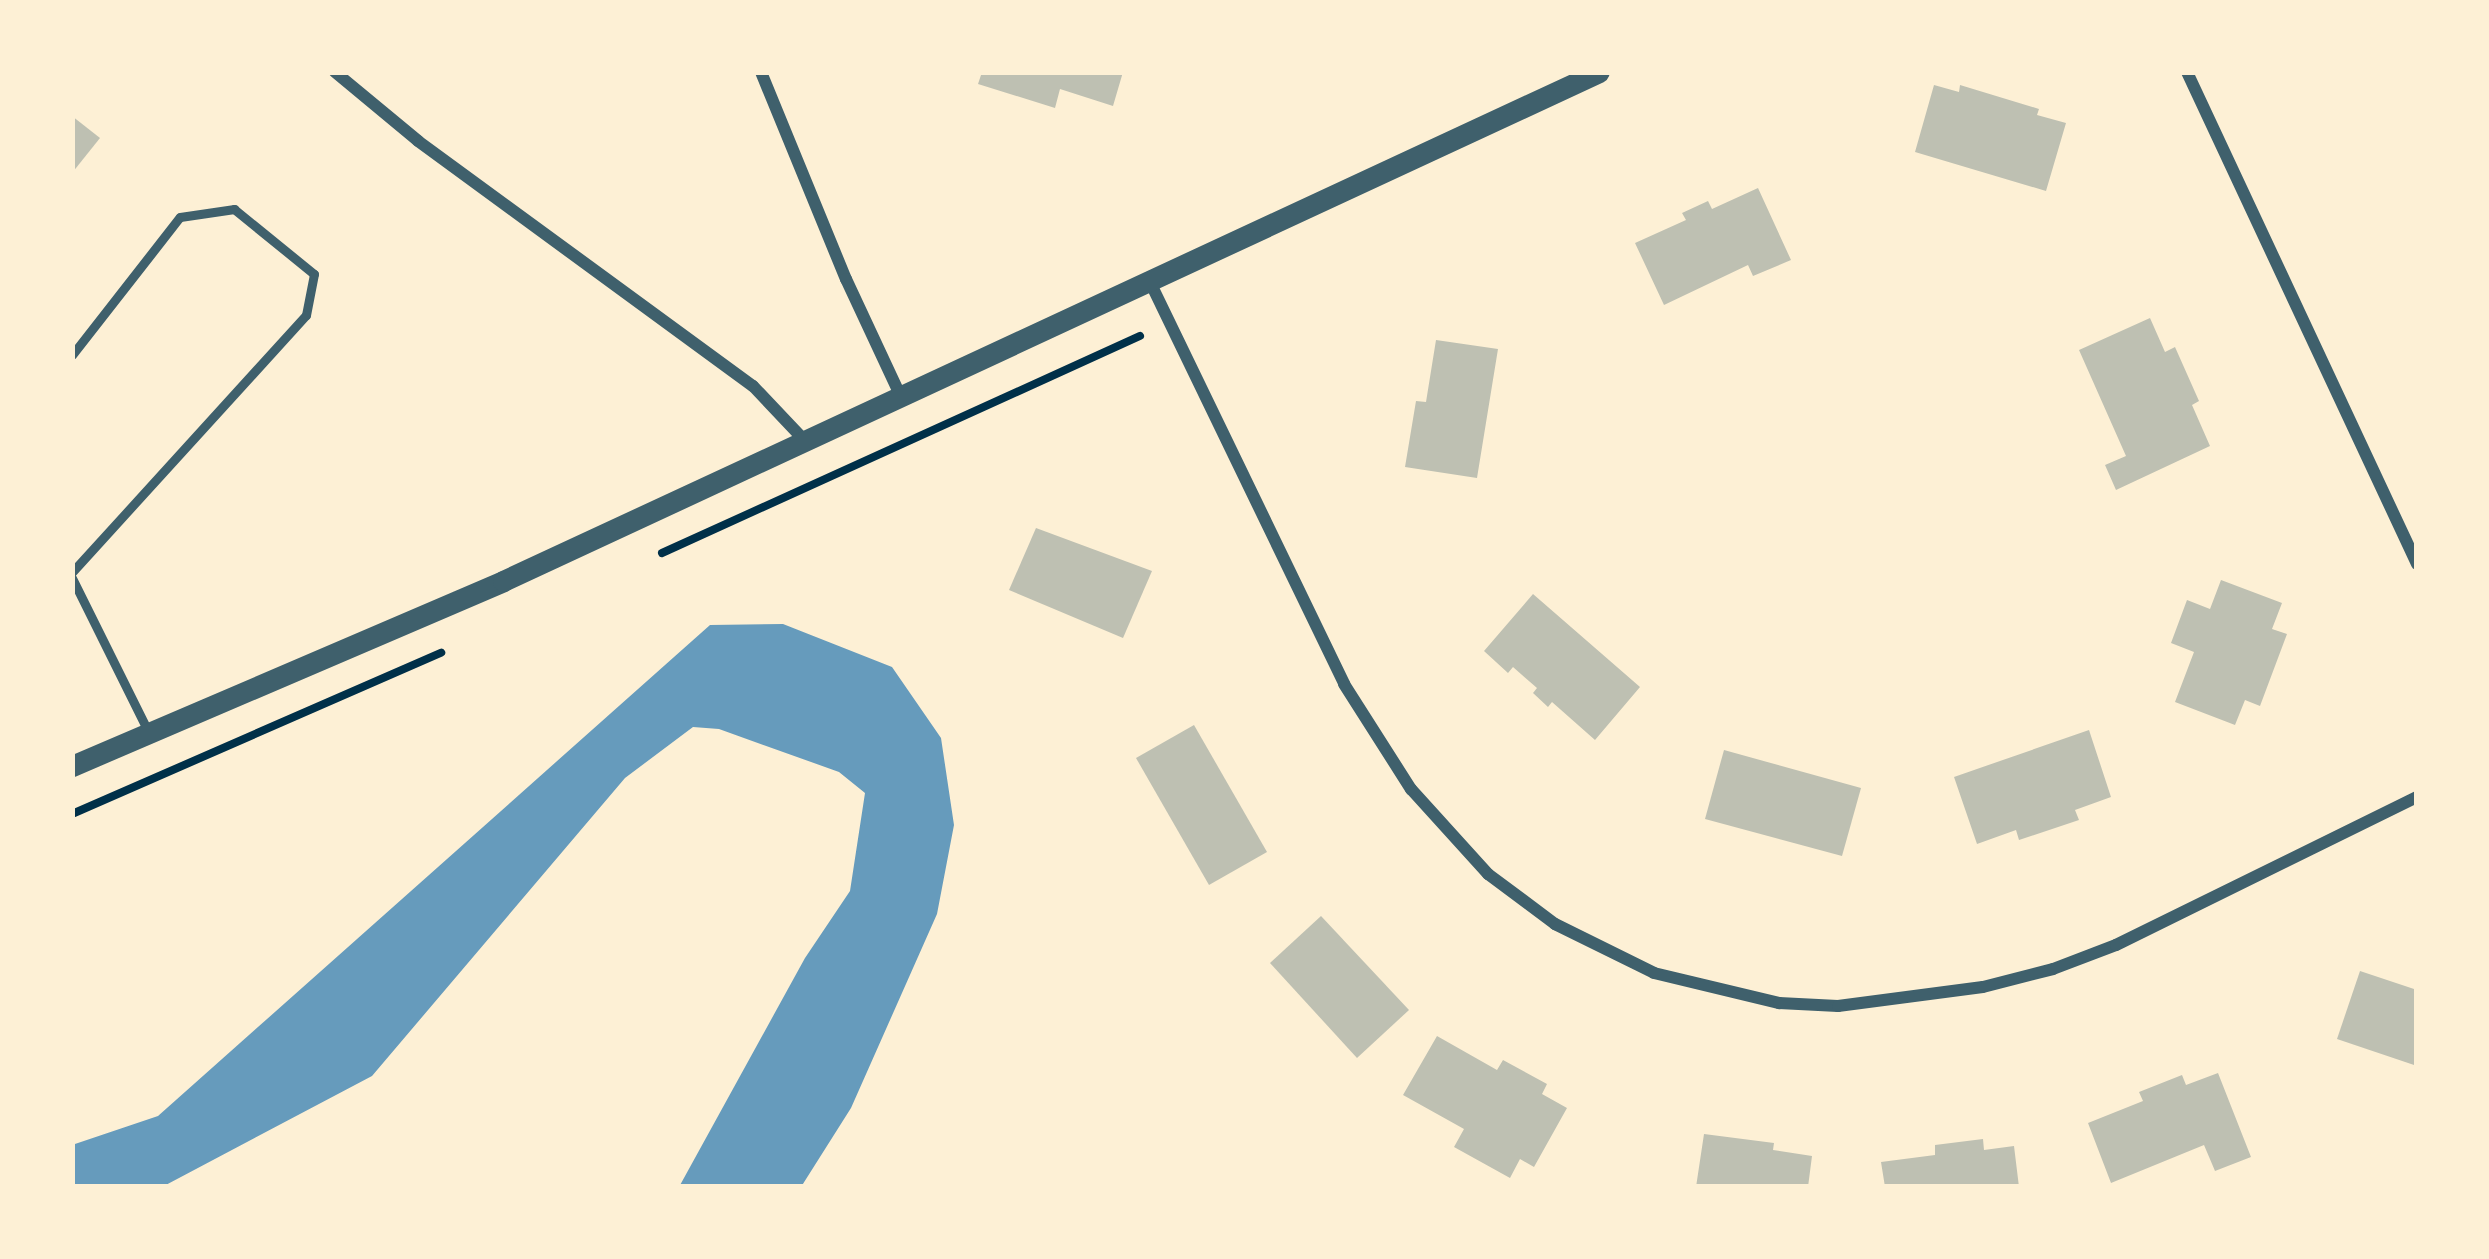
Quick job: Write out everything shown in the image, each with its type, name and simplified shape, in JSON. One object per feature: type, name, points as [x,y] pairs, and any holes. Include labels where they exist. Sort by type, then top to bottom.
[{"type":"street","points":[[334,72],[437,155],[753,386],[806,442]]},
{"type":"street","points":[[761,72],[845,279],[902,397]]},
{"type":"street","points":[[72,766],[503,581],[1599,72]]},
{"type":"street","points":[[2187,72],[2417,564]]},
{"type":"street","points":[[1151,284],[1344,685],[1411,790],[1488,874],[1555,924],[1654,973],[1779,1003],[1838,1006],[1983,987],[2053,969],[2116,945],[2417,797]]},
{"type":"lane","points":[[72,355],[180,217],[234,209],[314,274],[306,315],[72,575],[149,733]]},
{"type":"water","points":[[783,624],[892,667],[941,738],[954,825],[937,914],[851,1108],[801,1187],[679,1187],[805,958],[850,891],[865,793],[839,772],[719,729],[693,727],[625,778],[372,1076],[162,1187],[72,1187],[72,1145],[158,1116],[710,625]]},
{"type":"building","points":[[982,72],[1123,72],[1113,106],[1060,89],[1055,108],[978,84]]},
{"type":"building","points":[[1934,85],[1959,92],[1960,85],[2039,109],[2037,115],[2066,123],[2046,191],[1915,152]]},
{"type":"building","points":[[72,116],[100,138],[72,173]]},
{"type":"building","points":[[1758,188],[1791,260],[1753,276],[1748,265],[1664,305],[1635,243],[1686,220],[1682,213],[1708,201],[1712,209]]},
{"type":"building","points":[[2150,318],[2165,352],[2175,347],[2199,401],[2192,405],[2210,446],[2116,490],[2105,465],[2126,456],[2079,350]]},
{"type":"building","points":[[1436,340],[1498,349],[1477,478],[1405,467],[1416,401],[1426,402]]},
{"type":"building","points":[[1036,528],[1152,571],[1123,638],[1009,590]]},
{"type":"building","points":[[2221,580],[2282,603],[2272,629],[2287,634],[2260,706],[2245,700],[2235,725],[2175,702],[2194,652],[2171,643],[2187,600],[2210,609]]},
{"type":"building","points":[[1533,594],[1640,687],[1595,740],[1552,702],[1548,707],[1533,693],[1537,688],[1513,667],[1508,673],[1484,651]]},
{"type":"building","points":[[1194,725],[1267,852],[1209,885],[1136,758]]},
{"type":"building","points":[[2089,730],[2111,797],[2075,810],[2079,820],[2019,840],[2016,830],[1977,844],[1954,777]]},
{"type":"building","points":[[1724,750],[1861,788],[1842,856],[1705,819]]},
{"type":"building","points":[[1321,916],[1409,1010],[1357,1058],[1270,963]]},
{"type":"building","points":[[2360,971],[2417,990],[2417,1066],[2337,1039]]},
{"type":"building","points":[[1437,1036],[1497,1070],[1503,1060],[1547,1084],[1542,1094],[1567,1108],[1534,1167],[1520,1159],[1510,1178],[1454,1147],[1464,1129],[1403,1095]]},
{"type":"building","points":[[2218,1073],[2251,1157],[2215,1171],[2204,1145],[2111,1183],[2088,1123],[2143,1101],[2139,1092],[2182,1075],[2186,1085]]},
{"type":"building","points":[[1704,1134],[1774,1143],[1773,1150],[1812,1156],[1808,1187],[1696,1187]]},
{"type":"building","points":[[1983,1139],[1984,1150],[2014,1146],[2019,1187],[1885,1187],[1881,1162],[1935,1155],[1935,1145]]}]
